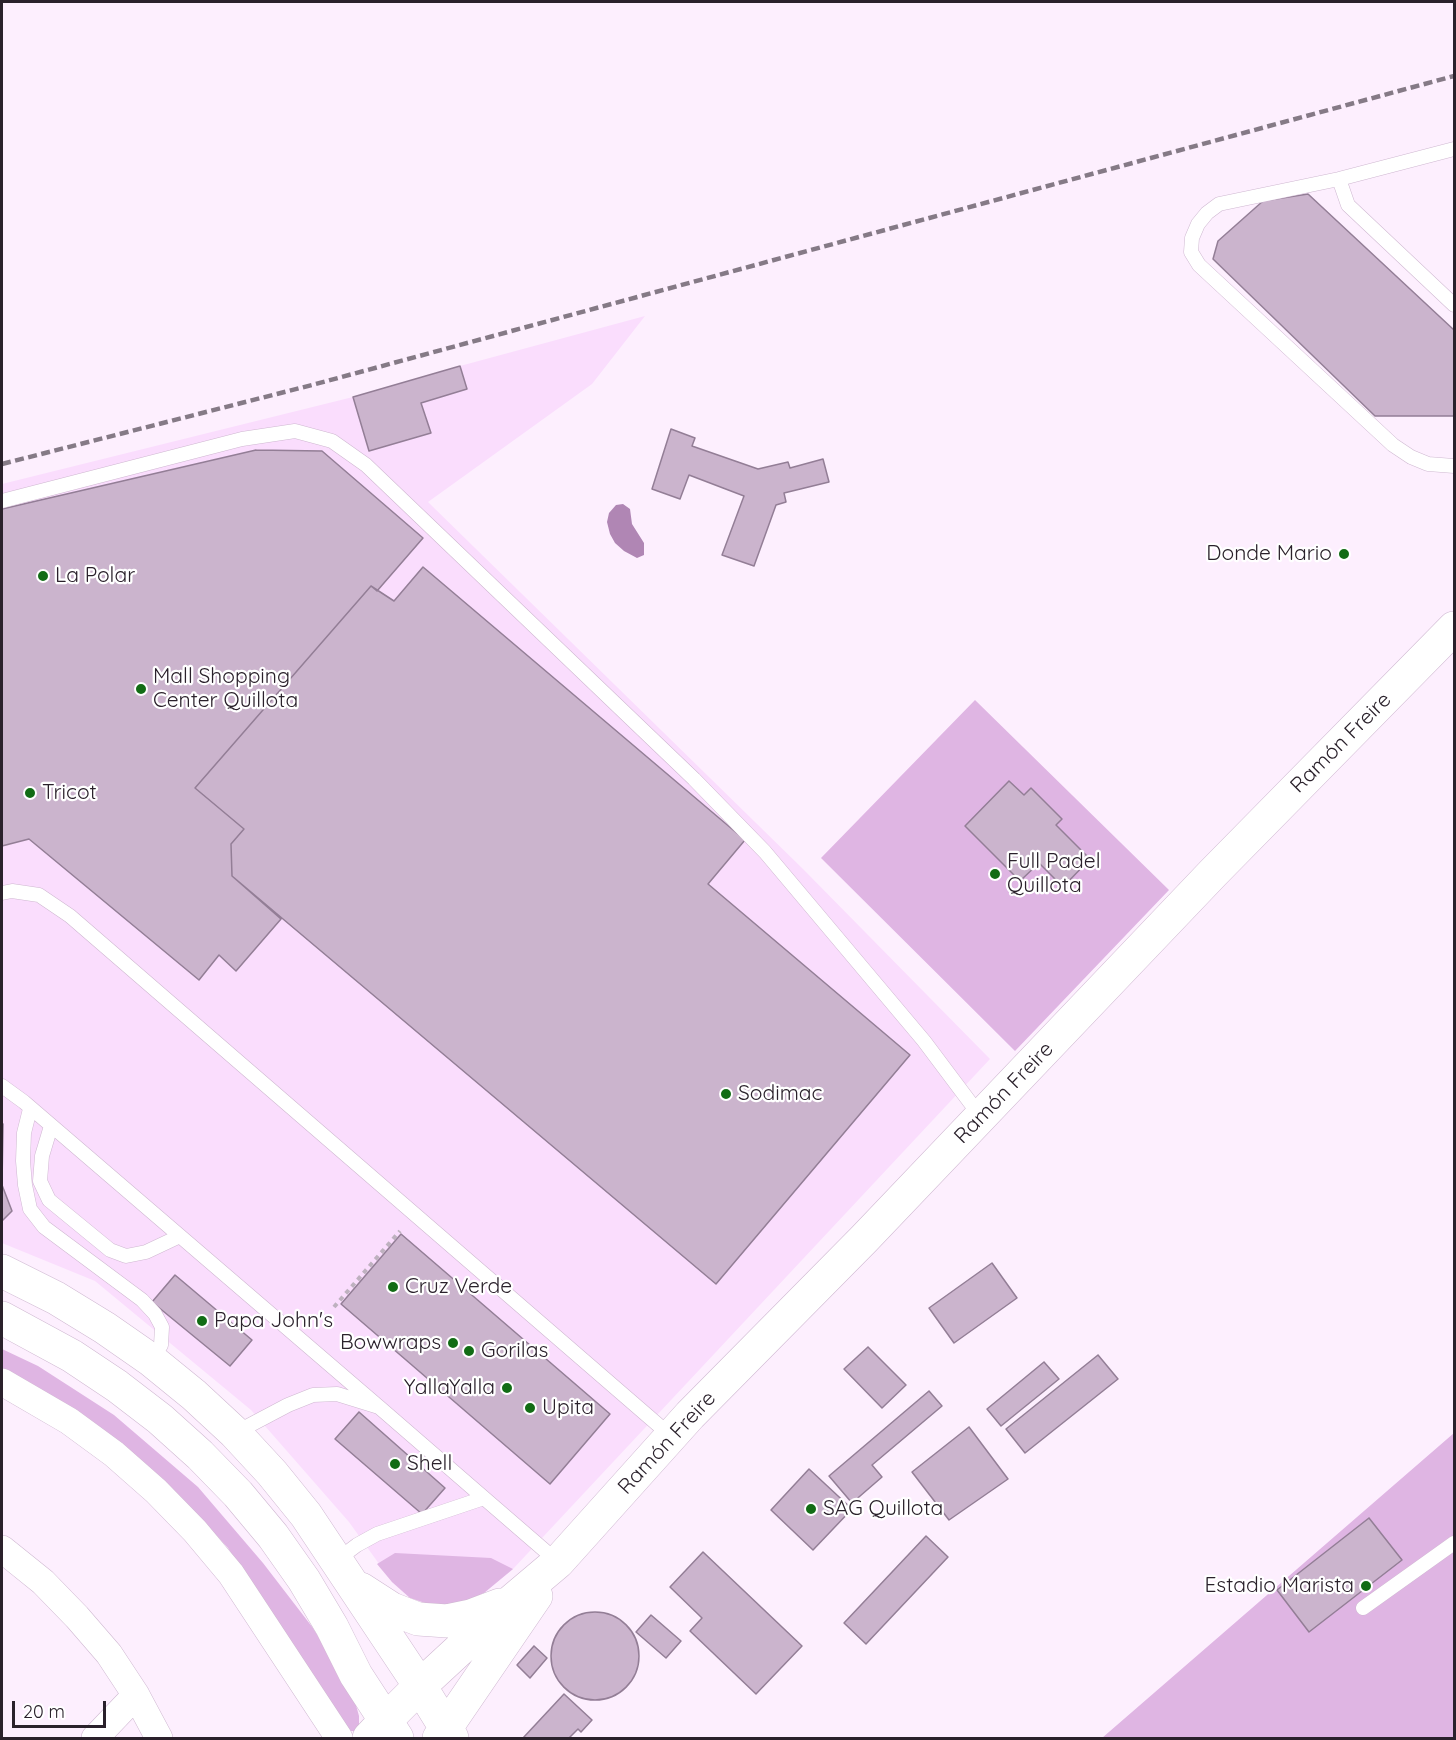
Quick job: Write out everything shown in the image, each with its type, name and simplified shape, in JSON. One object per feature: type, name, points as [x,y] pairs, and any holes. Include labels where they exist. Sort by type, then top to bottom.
[{"type":"main road","name":"Ramón Freire","points":[[384,1733],[420,1686],[513,1600],[558,1562],[671,1436],[864,1239],[1213,873],[1455,628]]},
{"type":"main road","points":[[2,1271],[56,1298],[105,1328],[151,1360],[235,1433],[306,1515],[420,1686],[446,1735]]},
{"type":"main road","points":[[2,1318],[72,1356],[117,1386],[160,1419],[238,1494],[273,1536],[304,1580],[332,1627],[384,1733]]},
{"type":"main road","name":"Ramón Freire","points":[[446,1735],[558,1562]]},
{"type":"main road","points":[[344,1571],[392,1609],[418,1619],[447,1621],[471,1616],[513,1600]]},
{"type":"street","points":[[2,1382],[69,1421],[114,1454],[156,1491],[195,1531],[231,1574],[339,1738]]},
{"type":"street","points":[[3,1552],[42,1582],[109,1654],[136,1695],[159,1738]]},
{"type":"street","points":[[95,1738],[136,1695]]},
{"type":"lane","points":[[1455,149],[1339,179],[1219,204],[1198,224],[1192,238],[1191,252],[1199,265],[1393,445],[1411,457],[1428,464],[1455,466]]},
{"type":"lane","points":[[1339,179],[1348,205],[1455,305]]},
{"type":"lane","points":[[2,501],[242,439],[295,430],[332,441],[366,465],[694,779],[765,852],[924,1041],[981,1117]]},
{"type":"lane","points":[[2,893],[12,891],[39,895],[70,916],[671,1436]]},
{"type":"lane","points":[[2,1086],[180,1236],[558,1562]]},
{"type":"lane","points":[[30,1109],[24,1132],[23,1161],[30,1209],[44,1227],[142,1300],[155,1314],[162,1327],[161,1345],[151,1360]]},
{"type":"lane","points":[[51,1126],[42,1156],[40,1181],[49,1200],[110,1250],[126,1256],[146,1252],[180,1236]]},
{"type":"lane","points":[[235,1433],[288,1405],[313,1395],[337,1394],[379,1407]]},
{"type":"lane","points":[[344,1571],[357,1545],[377,1534],[484,1498]]},
{"type":"lane","points":[[1363,1608],[1455,1543]]},
{"type":"path","points":[[334,1307],[415,1214]]},
{"type":"shaded area","points":[[645,316],[592,384],[428,502],[803,869],[990,1059],[513,1569],[484,1593],[410,1598],[392,1582],[349,1522],[251,1410],[95,1281],[2,1243],[2,484],[353,397]]},
{"type":"shaded area","points":[[623,504],[630,509],[632,524],[644,543],[644,555],[637,558],[615,543],[610,534],[607,522],[609,513],[616,505]]},
{"type":"shaded area","name":"Full Padel Quillota","points":[[975,700],[1169,890],[1015,1051],[821,858]]},
{"type":"shaded area","points":[[2,1349],[38,1366],[114,1415],[198,1487],[263,1563],[313,1628],[353,1694],[359,1716],[359,1731],[342,1731],[294,1659],[228,1548],[189,1506],[2,1370]]},
{"type":"shaded area","name":"Estadio Marista","points":[[1454,1433],[1454,1738],[1102,1738]]},
{"type":"shaded area","points":[[395,1553],[491,1558],[513,1569],[484,1593],[459,1604],[431,1605],[410,1598],[377,1564]]},
{"type":"building","points":[[1308,194],[1454,330],[1454,416],[1375,416],[1213,259],[1218,241],[1263,201]]},
{"type":"building","points":[[460,366],[467,389],[421,403],[431,433],[369,451],[353,397]]},
{"type":"building","points":[[671,429],[695,438],[692,446],[758,469],[788,462],[790,468],[823,459],[829,482],[784,493],[786,502],[776,505],[754,566],[722,555],[744,496],[689,475],[680,499],[652,489]]},
{"type":"building","name":"Mall Shopping Center Quillota","points":[[256,450],[322,451],[423,538],[377,591],[371,586],[195,788],[244,829],[231,844],[232,876],[281,919],[236,971],[219,955],[199,980],[29,839],[2,846],[2,509]]},
{"type":"building","points":[[423,567],[745,840],[708,884],[910,1055],[716,1284],[232,876],[231,844],[244,829],[195,788],[371,586],[394,601]]},
{"type":"building","points":[[1009,781],[1024,795],[1031,788],[1062,819],[1056,825],[1090,859],[1063,887],[1039,863],[1020,881],[965,826]]},
{"type":"building","points":[[2,1123],[3,1124],[2,1185]]},
{"type":"building","points":[[2,1185],[12,1211],[2,1221]]},
{"type":"building","points":[[401,1234],[610,1414],[550,1484],[341,1304]]},
{"type":"building","points":[[992,1263],[1017,1298],[954,1343],[929,1308]]},
{"type":"building","name":"Papa John's","points":[[175,1275],[252,1340],[230,1366],[152,1302]]},
{"type":"building","points":[[868,1347],[906,1385],[882,1408],[844,1369]]},
{"type":"building","points":[[1098,1355],[1118,1379],[1025,1453],[1006,1429]]},
{"type":"building","points":[[1044,1362],[1059,1379],[1001,1426],[987,1409]]},
{"type":"building","points":[[929,1391],[942,1406],[872,1465],[882,1477],[852,1503],[829,1476]]},
{"type":"building","points":[[359,1412],[445,1488],[422,1514],[335,1439]]},
{"type":"building","points":[[969,1427],[1008,1479],[949,1520],[912,1472]]},
{"type":"building","name":"SAG Quillota","points":[[809,1469],[852,1509],[813,1550],[771,1510]]},
{"type":"building","points":[[1369,1518],[1402,1560],[1309,1632],[1277,1590]]},
{"type":"building","points":[[926,1536],[948,1557],[866,1644],[844,1623]]},
{"type":"building","points":[[703,1552],[802,1646],[756,1694],[690,1631],[702,1618],[670,1587]]},
{"type":"building","points":[[595,1612],[612,1615],[626,1625],[636,1639],[639,1656],[636,1673],[626,1687],[612,1697],[595,1700],[578,1697],[564,1687],[554,1673],[551,1656],[554,1639],[564,1625],[578,1615]]},
{"type":"building","points":[[651,1615],[681,1641],[666,1658],[636,1632]]},
{"type":"building","points":[[534,1646],[547,1658],[530,1678],[517,1665]]},
{"type":"building","points":[[564,1694],[592,1720],[581,1732],[578,1729],[569,1738],[523,1738]]},
{"type":"railway","points":[[2,464],[312,385],[1454,76]]},
{"type":"place","name":"Donde Mario","points":[[1344,554]]},
{"type":"place","name":"La Polar","points":[[43,576]]},
{"type":"place","name":"Mall Shopping Center Quillota","points":[[141,689]]},
{"type":"place","name":"Tricot","points":[[30,793]]},
{"type":"place","name":"Full Padel Quillota","points":[[995,874]]},
{"type":"place","name":"Sodimac","points":[[726,1094]]},
{"type":"place","name":"Cruz Verde","points":[[393,1287]]},
{"type":"place","name":"Papa John's","points":[[202,1321]]},
{"type":"place","name":"Bowwraps","points":[[453,1343]]},
{"type":"place","name":"Gorilas","points":[[469,1351]]},
{"type":"place","name":"YallaYalla","points":[[507,1388]]},
{"type":"place","name":"Upita","points":[[530,1408]]},
{"type":"place","name":"Shell","points":[[395,1464]]},
{"type":"place","name":"SAG Quillota","points":[[811,1509]]},
{"type":"place","name":"Estadio Marista","points":[[1366,1586]]}]
